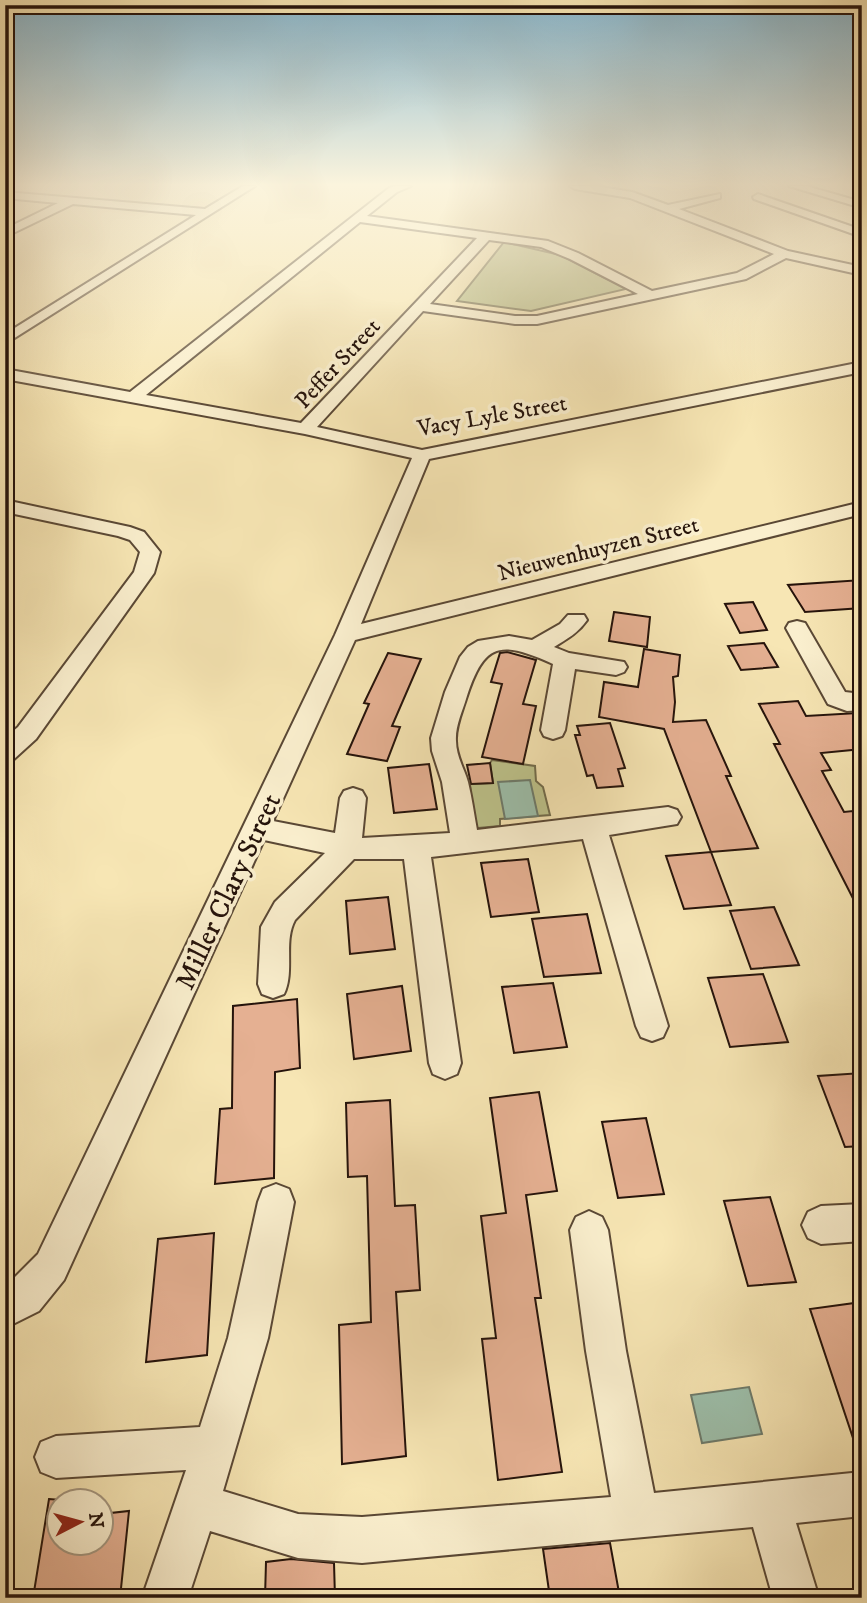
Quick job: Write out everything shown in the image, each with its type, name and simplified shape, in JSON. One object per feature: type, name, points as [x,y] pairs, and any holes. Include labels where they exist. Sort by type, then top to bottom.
[{"type":"street","points":[[5,340],[132,261]]},
{"type":"street","points":[[131,398],[304,261]]},
{"type":"street","name":"Peffer Street","points":[[305,429],[463,261]]},
{"type":"street","points":[[582,261],[651,296]]},
{"type":"street","points":[[421,307],[531,321],[741,276],[771,261]]},
{"type":"street","points":[[815,261],[862,271]]},
{"type":"street","name":"Vacy Lyle Street","points":[[5,374],[305,429],[422,455],[862,367]]},
{"type":"street","name":"Miller Clary Street","points":[[5,1309],[25,1297],[51,1267],[346,635],[422,455]]},
{"type":"street","points":[[5,506],[123,531],[137,536],[150,552],[144,573],[27,733],[5,752]]},
{"type":"street","name":"Nieuwenhuyzen Street","points":[[346,635],[862,508]]},
{"type":"street","points":[[537,647],[568,629],[576,620]]},
{"type":"street","points":[[797,628],[836,698],[847,703],[862,702]]},
{"type":"street","points":[[465,841],[455,782],[444,751],[443,738],[470,657],[486,646],[503,643],[537,647],[565,660],[616,667]]},
{"type":"street","points":[[553,730],[565,660]]},
{"type":"street","points":[[273,984],[275,927],[285,911],[347,848],[353,798]]},
{"type":"street","points":[[257,828],[347,848],[416,848],[668,817]]},
{"type":"street","points":[[593,827],[652,1026]]},
{"type":"street","points":[[416,848],[445,1063]]},
{"type":"street","points":[[165,1598],[216,1447],[248,1338],[276,1202]]},
{"type":"street","points":[[821,1225],[862,1222]]},
{"type":"street","points":[[589,1230],[606,1350],[636,1516]]},
{"type":"street","points":[[56,1457],[216,1447]]},
{"type":"street","points":[[197,1505],[298,1536],[362,1540],[862,1494]]},
{"type":"street","points":[[768,1502],[796,1598]]},
{"type":"green space","points":[[489,261],[571,261],[626,289],[531,311],[457,301]]},
{"type":"green space","points":[[492,760],[535,766],[536,781],[543,787],[550,815],[500,819],[500,826],[478,828],[473,824],[470,784],[493,783],[490,763]]},
{"type":"shaded area","points":[[530,780],[538,816],[505,819],[498,782]]},
{"type":"shaded area","points":[[749,1387],[762,1434],[702,1443],[691,1395]]},
{"type":"building","points":[[862,580],[862,608],[805,612],[788,585]]},
{"type":"building","points":[[753,602],[767,630],[740,633],[725,604]]},
{"type":"building","points":[[614,612],[650,617],[647,647],[609,641]]},
{"type":"building","points":[[764,643],[778,667],[741,670],[728,646]]},
{"type":"building","points":[[644,649],[680,655],[678,676],[673,677],[673,722],[706,720],[731,776],[726,776],[758,848],[711,852],[664,729],[599,717],[604,682],[638,687]]},
{"type":"building","points":[[507,652],[536,660],[523,704],[536,706],[523,764],[482,757],[502,684],[491,682],[500,653]]},
{"type":"building","points":[[388,653],[421,659],[392,726],[400,727],[387,761],[347,754],[369,704],[364,703]]},
{"type":"building","points":[[798,701],[806,716],[858,713],[862,719],[862,749],[821,753],[831,770],[822,771],[844,812],[853,811],[862,827],[862,916],[774,744],[780,744],[759,704]]},
{"type":"building","points":[[610,723],[625,768],[618,769],[623,786],[597,788],[593,775],[587,776],[575,735],[580,735],[577,726]]},
{"type":"building","points":[[490,763],[493,783],[471,784],[467,765]]},
{"type":"building","points":[[429,764],[437,809],[394,813],[388,768]]},
{"type":"building","points":[[711,852],[731,905],[684,909],[666,856]]},
{"type":"building","points":[[528,859],[539,912],[491,917],[481,863]]},
{"type":"building","points":[[388,897],[395,949],[350,954],[346,901]]},
{"type":"building","points":[[774,907],[799,965],[751,969],[730,911]]},
{"type":"building","points":[[587,914],[601,973],[544,977],[532,919]]},
{"type":"building","points":[[763,974],[788,1042],[730,1047],[708,978]]},
{"type":"building","points":[[553,983],[567,1047],[514,1053],[502,987]]},
{"type":"building","points":[[402,986],[411,1051],[354,1059],[347,994]]},
{"type":"building","points":[[297,999],[300,1068],[275,1072],[274,1178],[215,1184],[220,1109],[232,1108],[233,1006]]},
{"type":"building","points":[[862,1073],[862,1146],[845,1147],[818,1076]]},
{"type":"building","points":[[539,1092],[557,1191],[526,1195],[541,1298],[535,1298],[562,1472],[498,1480],[482,1339],[496,1338],[481,1216],[506,1213],[490,1098]]},
{"type":"building","points":[[390,1100],[395,1206],[415,1205],[420,1290],[396,1292],[406,1456],[342,1464],[339,1325],[371,1322],[367,1176],[348,1177],[346,1103]]},
{"type":"building","points":[[646,1118],[664,1194],[618,1198],[602,1122]]},
{"type":"building","points":[[770,1197],[796,1282],[748,1286],[724,1201]]},
{"type":"building","points":[[214,1233],[207,1355],[146,1362],[158,1239]]},
{"type":"building","points":[[862,1302],[862,1452],[858,1453],[810,1309]]},
{"type":"building","points":[[129,1511],[120,1598],[33,1598],[46,1518],[46,1558],[116,1558],[116,1512]]},
{"type":"building","points":[[610,1543],[620,1598],[550,1598],[543,1549]]},
{"type":"building","points":[[291,1559],[334,1563],[335,1598],[265,1598],[266,1562]]}]
